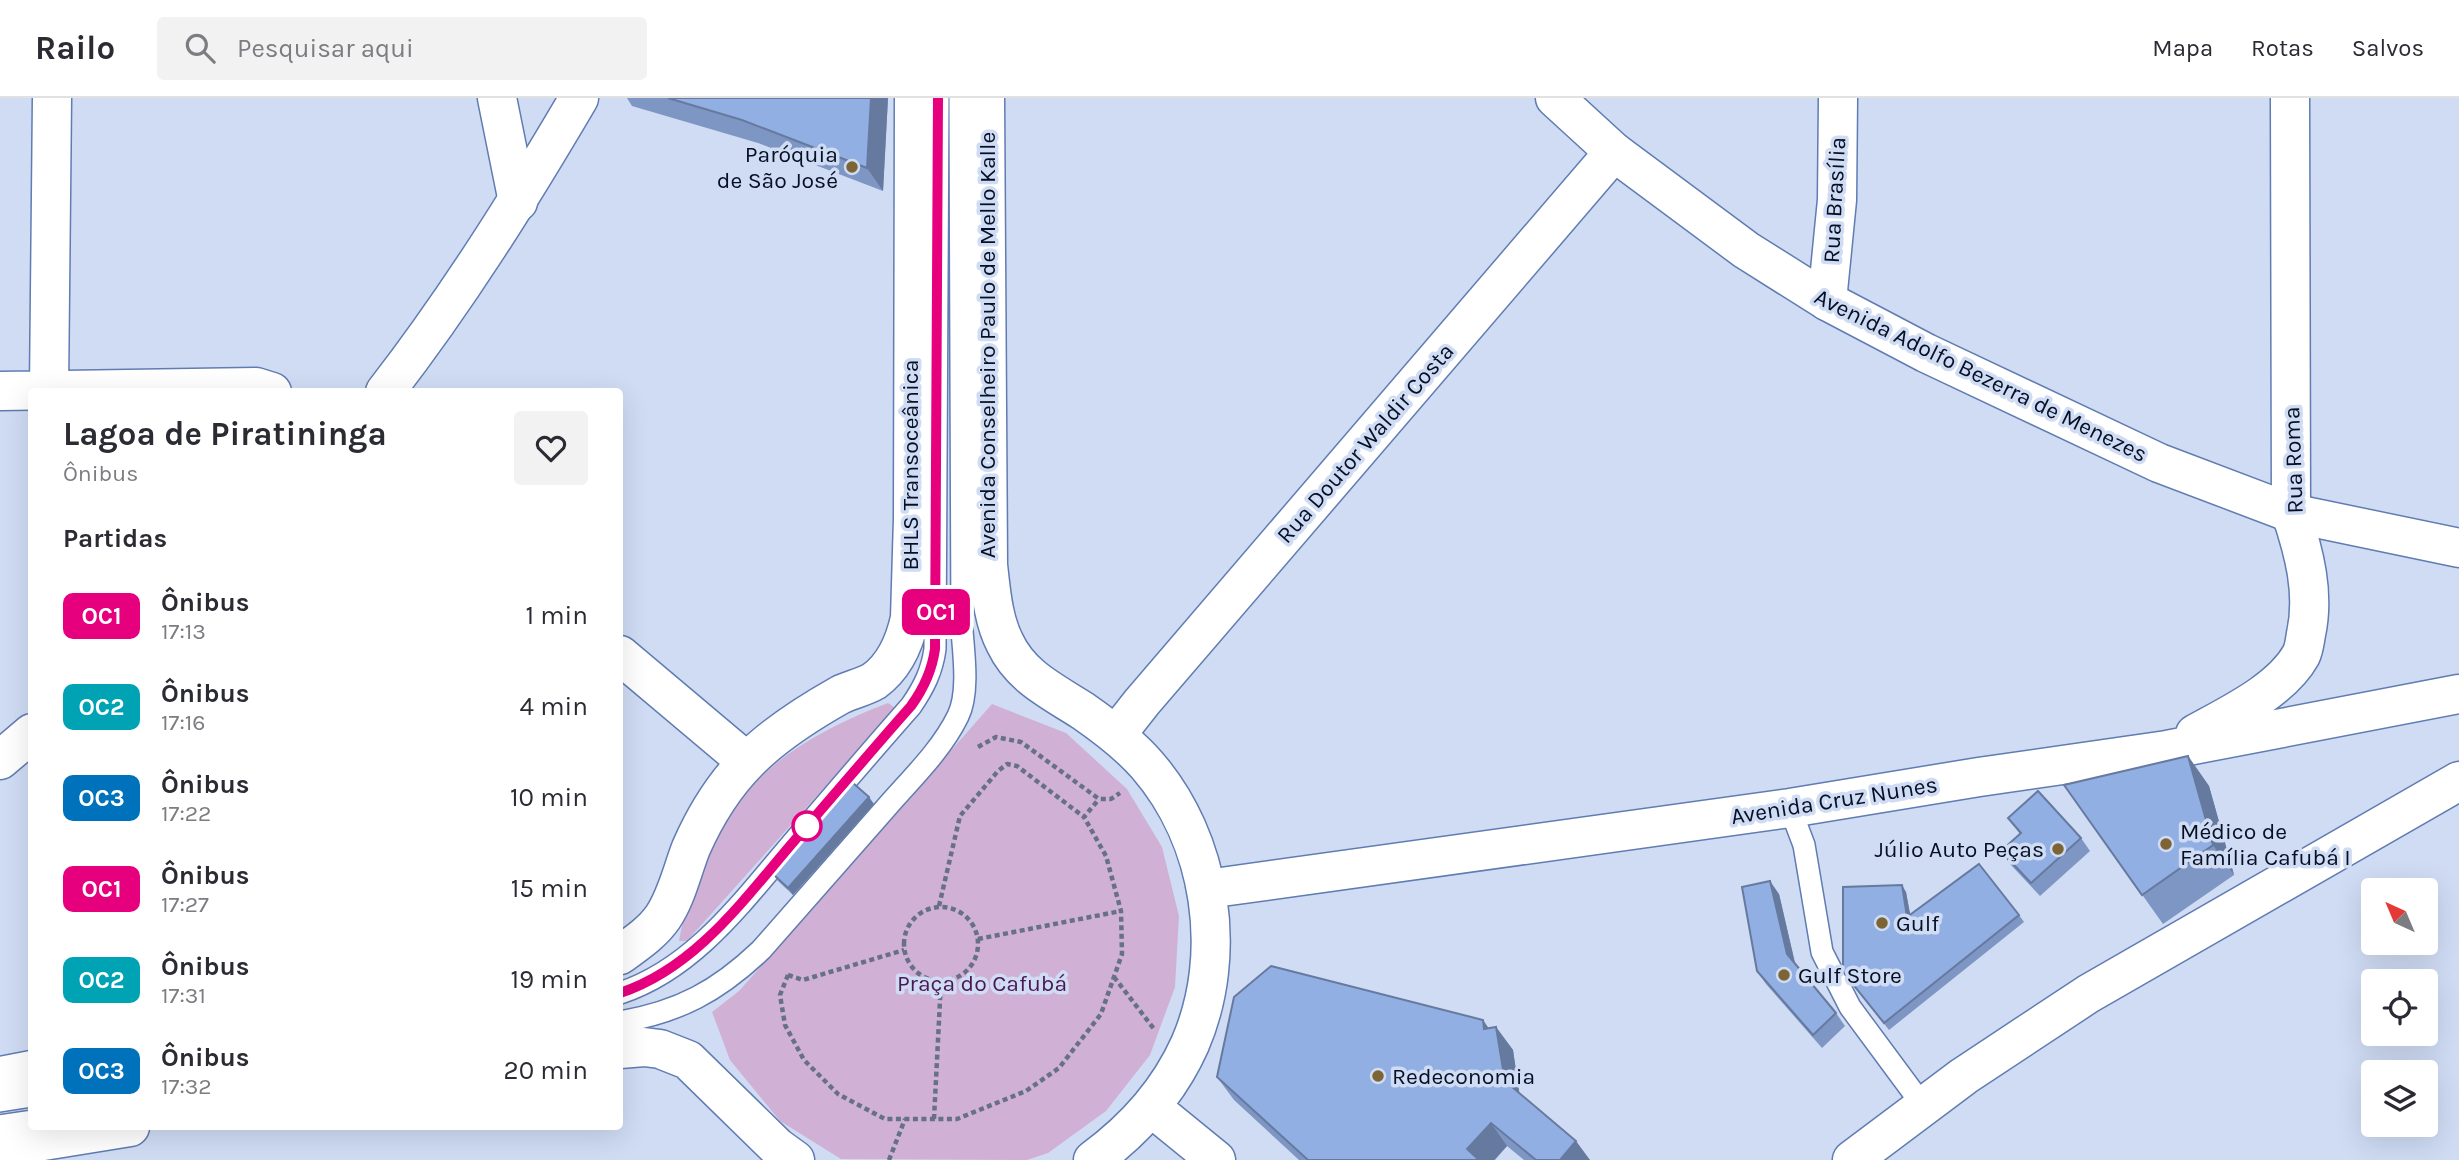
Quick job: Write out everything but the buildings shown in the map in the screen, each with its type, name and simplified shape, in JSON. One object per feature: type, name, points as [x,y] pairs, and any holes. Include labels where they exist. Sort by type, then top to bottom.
[{"type":"street","points":[[49,388],[52,98]]},
{"type":"street","points":[[497,98],[518,202]]},
{"type":"street","points":[[388,388],[440,320],[518,202],[579,98]]},
{"type":"street","points":[[630,948],[662,919],[700,828],[713,806],[747,762],[787,728],[841,694],[873,681],[888,667],[899,650],[910,618],[914,518],[915,98]]},
{"type":"street","name":"Avenida Conselheiro Paulo de Mello Kalle","points":[[985,98],[988,565],[992,596],[1003,640],[1021,668],[1042,686],[1116,735],[1148,766],[1173,801],[1193,840],[1207,889],[1211,940],[1208,984],[1190,1044],[1151,1107],[1128,1131],[1093,1160]]},
{"type":"street","name":"Avenida Adolfo Bezerra de Menezes","points":[[1555,98],[1614,152],[1746,250],[1827,301],[1926,353],[2159,463],[2291,513],[2459,548]]},
{"type":"street","name":"Rua Brasília","points":[[1827,301],[1837,200],[1838,98]]},
{"type":"street","name":"Rua Roma","points":[[2167,750],[2241,708],[2278,682],[2302,654],[2309,619],[2309,582],[2301,542],[2291,513],[2290,98]]},
{"type":"street","name":"Rua Doutor Waldir Costa","points":[[1116,735],[1614,152]]},
{"type":"street","points":[[187,388],[259,388]]},
{"type":"street","points":[[0,391],[28,390]]},
{"type":"street","points":[[623,658],[747,762]]},
{"type":"street","name":"Avenida Cruz Nunes","points":[[1207,889],[1790,808],[2167,750],[2459,694]]},
{"type":"street","points":[[0,760],[28,736]]},
{"type":"street","points":[[1852,1160],[1964,1076],[2088,993],[2459,781]]},
{"type":"street","points":[[623,1049],[660,1049],[688,1060],[779,1156]]},
{"type":"street","points":[[0,1076],[28,1071]]},
{"type":"street","points":[[1151,1107],[1216,1160]]},
{"type":"street","points":[[0,1148],[111,1130]]},
{"type":"lane","name":"BHLS Transoceânica","points":[[623,992],[662,974],[686,957],[727,919],[911,706],[933,667],[936,635],[938,98]]},
{"type":"lane","points":[[623,1021],[686,1003],[726,982],[742,968],[770,940],[915,775],[945,737],[959,714],[963,697],[964,658],[960,98]]},
{"type":"lane","points":[[1790,808],[1804,845],[1822,952],[1850,1007],[1924,1107]]},
{"type":"lane","points":[[0,1101],[28,1097]]},
{"type":"lane","points":[[0,1126],[28,1122]]},
{"type":"path","points":[[971,756],[980,745],[996,737],[1021,742],[1098,799],[1111,799],[1127,789]]},
{"type":"path","points":[[788,975],[780,995],[785,1026],[804,1060],[838,1094],[885,1119],[957,1119],[1026,1091],[1059,1068],[1101,1014],[1122,954],[1121,911],[1106,856],[1084,817],[1017,766],[1007,764],[960,816],[939,906]]},
{"type":"path","points":[[1084,817],[1098,799]]},
{"type":"path","points":[[939,906],[962,913],[971,922],[978,939],[976,957],[970,968],[960,976],[941,981],[915,971],[904,950],[904,937],[916,916],[939,906]]},
{"type":"path","points":[[978,939],[1121,911]]},
{"type":"path","points":[[783,970],[788,975],[803,980],[904,950]]},
{"type":"path","points":[[1114,977],[1157,1033],[1190,1044]]},
{"type":"path","points":[[934,1119],[941,981]]},
{"type":"path","points":[[889,1160],[905,1119]]},
{"type":"green space","points":[[888,703],[894,707],[891,713],[687,941],[679,941],[690,896],[709,851],[748,791],[776,763],[806,742],[855,716]]},
{"type":"green space","name":"Praça do Cafubá","points":[[992,704],[1066,733],[1127,789],[1162,847],[1179,916],[1175,987],[1150,1055],[1106,1111],[1048,1153],[1027,1160],[841,1159],[780,1121],[730,1060],[712,1012],[739,991]]},
{"type":"bus line","name":"OC1","points":[[623,992],[662,974],[686,957],[727,919],[911,706],[933,667],[938,98]]},
{"type":"place","name":"Paróquia de São José","points":[[852,167]]},
{"type":"place","name":"Médico de Família Cafubá I","points":[[2166,844]]},
{"type":"place","name":"Júlio Auto Peças","points":[[2058,849]]},
{"type":"place","name":"Gulf","points":[[1882,923]]},
{"type":"place","name":"Gulf Store","points":[[1784,975]]},
{"type":"place","name":"Redeconomia","points":[[1378,1076]]}]
